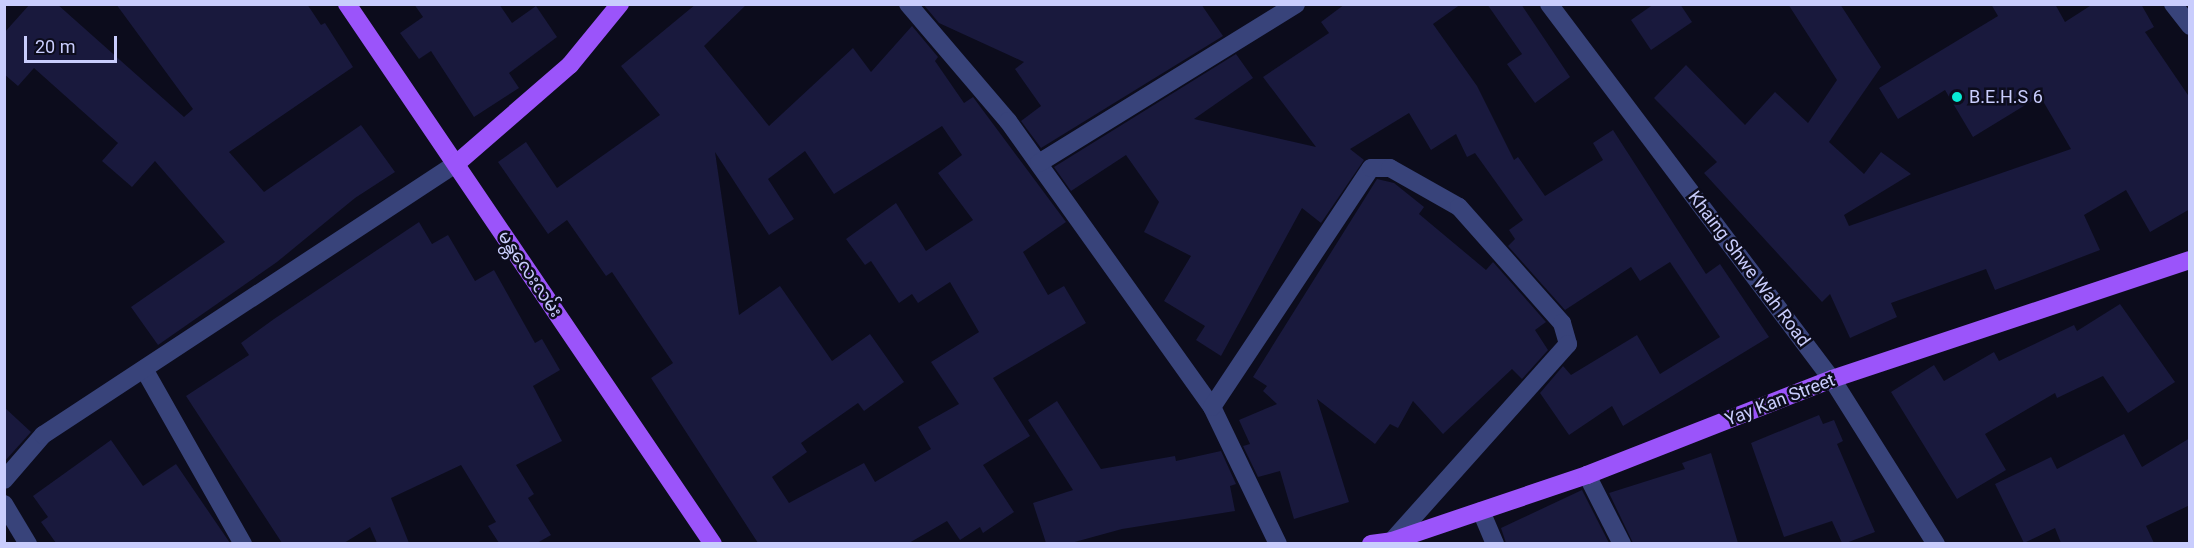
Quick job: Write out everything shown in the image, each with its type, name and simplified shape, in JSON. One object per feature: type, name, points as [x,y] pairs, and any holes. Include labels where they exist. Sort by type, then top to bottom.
[{"type":"main road","name":"မန္တလေးလမ်း","points":[[347,4],[713,543]]},
{"type":"main road","points":[[456,164],[570,65],[620,4]]},
{"type":"main road","name":"Yay Kan Street","points":[[1371,543],[1392,541],[1587,475],[1832,379],[2190,260]]},
{"type":"street","points":[[908,4],[1008,121],[1212,407],[1278,543]]},
{"type":"street","points":[[1039,163],[1296,4]]},
{"type":"street","name":"Khaing Shwe Wah Road","points":[[1549,4],[1832,379],[1936,543]]},
{"type":"street","points":[[2173,4],[2190,26]]},
{"type":"street","points":[[4,480],[43,435],[456,164]]},
{"type":"street","points":[[1212,407],[1371,168],[1390,168],[1459,207],[1562,323],[1568,344],[1392,541]]},
{"type":"street","points":[[144,369],[243,543]]},
{"type":"street","points":[[1587,475],[1622,543]]},
{"type":"street","points":[[4,504],[28,543]]},
{"type":"street","points":[[1481,511],[1495,543]]},
{"type":"building","points":[[30,4],[57,4],[184,117],[193,109],[116,4],[307,4],[321,25],[325,23],[353,67],[229,152],[264,192],[361,125],[395,172],[355,198],[277,262],[158,345],[131,307],[225,242],[155,161],[132,187],[102,161],[118,143],[34,68],[18,86],[4,74],[4,33]]},
{"type":"building","points":[[414,4],[499,4],[512,23],[536,6],[557,37],[509,73],[519,88],[474,117],[431,51],[419,59],[400,33],[423,17]]},
{"type":"building","points":[[696,4],[747,4],[704,46],[769,126],[853,48],[871,72],[912,26],[938,57],[935,61],[964,103],[973,97],[1066,222],[1023,252],[1048,295],[1064,286],[1086,323],[993,378],[1030,436],[983,465],[1014,512],[983,533],[980,527],[960,540],[947,521],[909,543],[758,543],[651,378],[673,363],[612,272],[606,276],[567,220],[548,234],[498,162],[526,142],[557,188],[660,115],[621,66]],"holes":[[[942,126],[962,155],[938,173],[973,220],[926,251],[896,203],[846,239],[865,265],[871,261],[899,303],[912,294],[918,303],[950,282],[979,332],[931,362],[959,404],[918,427],[931,449],[875,482],[864,463],[789,503],[772,477],[807,452],[801,443],[858,403],[864,411],[904,382],[870,334],[832,361],[780,286],[739,315],[715,152],[769,235],[794,219],[768,179],[805,151],[834,194]]]},
{"type":"building","points":[[923,4],[1201,4],[1223,36],[1041,148],[1021,121],[1041,106],[1015,69],[1024,62],[939,23]]},
{"type":"building","points":[[1345,4],[1461,4],[1433,24],[1477,86],[1514,160],[1518,157],[1545,196],[1603,160],[1593,143],[1613,130],[1706,274],[1720,264],[1769,337],[1623,426],[1612,406],[1569,435],[1540,393],[1563,366],[1571,375],[1637,335],[1660,374],[1720,337],[1670,262],[1640,281],[1631,267],[1565,310],[1508,246],[1515,239],[1509,230],[1523,220],[1475,153],[1467,157],[1456,134],[1431,150],[1409,113],[1350,149],[1364,160],[1321,223],[1302,208],[1221,356],[1196,340],[1205,326],[1164,301],[1191,256],[1144,232],[1159,202],[1126,155],[1071,191],[1054,167],[1236,54],[1253,78],[1194,119],[1316,147],[1263,77],[1329,33],[1321,22]]},
{"type":"building","points":[[1487,4],[1521,4],[1570,77],[1535,103],[1507,64],[1522,54]]},
{"type":"building","points":[[1654,4],[1680,4],[1692,22],[1651,50],[1631,20]]},
{"type":"building","points":[[1788,4],[1840,4],[1881,67],[1829,142],[1864,174],[1881,152],[1911,174],[1844,215],[1849,226],[2071,149],[2040,96],[1973,137],[1945,90],[1898,119],[1879,88],[1998,16],[1991,4],[2055,4],[2065,22],[2093,4],[2141,4],[2154,27],[2145,32],[2190,98],[2190,209],[2150,232],[2126,190],[2084,215],[2100,250],[1995,290],[1986,269],[1891,303],[1897,317],[1850,338],[1830,294],[1822,302],[1704,173],[1717,162],[1654,98],[1686,65],[1745,125],[1775,92],[1808,123],[1837,80]]},
{"type":"building","points":[[1377,179],[1394,183],[1424,207],[1419,214],[1486,270],[1493,262],[1546,322],[1535,330],[1548,350],[1522,379],[1512,369],[1443,434],[1413,401],[1398,428],[1390,424],[1375,444],[1317,399],[1349,502],[1294,519],[1280,471],[1258,477],[1243,446],[1250,444],[1239,420],[1277,404],[1263,391],[1267,386],[1253,377]]},
{"type":"building","points":[[419,222],[432,244],[448,235],[475,281],[494,270],[535,343],[542,339],[560,370],[533,386],[562,441],[516,465],[534,494],[528,498],[551,535],[537,543],[499,543],[488,526],[496,522],[461,465],[391,498],[409,543],[377,543],[370,527],[344,543],[282,543],[186,396],[249,355],[241,343]]},
{"type":"building","points":[[2120,304],[2175,382],[2128,413],[2103,376],[2057,398],[2055,393],[1985,434],[2006,470],[1957,499],[1891,392],[1934,365],[1944,381],[1994,352],[1999,361],[2074,325],[2077,331]]},
{"type":"building","points":[[1057,401],[1101,469],[1175,456],[1176,461],[1221,451],[1236,484],[1230,486],[1235,511],[1122,529],[1071,543],[1046,543],[1033,503],[1073,490],[1028,420]]},
{"type":"building","points":[[4,407],[31,432],[4,462]]},
{"type":"building","points":[[1819,415],[1823,424],[1834,420],[1843,441],[1837,444],[1875,532],[1846,543],[1842,543],[1832,521],[1784,537],[1751,443]]},
{"type":"building","points":[[2124,434],[2142,467],[2190,438],[2190,505],[2146,526],[2154,543],[2061,543],[2055,528],[2024,543],[1995,484],[2051,457],[2057,469]]},
{"type":"building","points":[[111,440],[143,486],[176,464],[230,543],[56,543],[41,522],[48,517],[33,496]]},
{"type":"building","points":[[1711,453],[1738,543],[1633,543],[1609,493],[1685,469],[1682,463]]},
{"type":"building","points":[[1582,490],[1609,543],[1506,543],[1501,528]]},
{"type":"place","name":"B.E.H.S 6","points":[[1957,97]]}]
